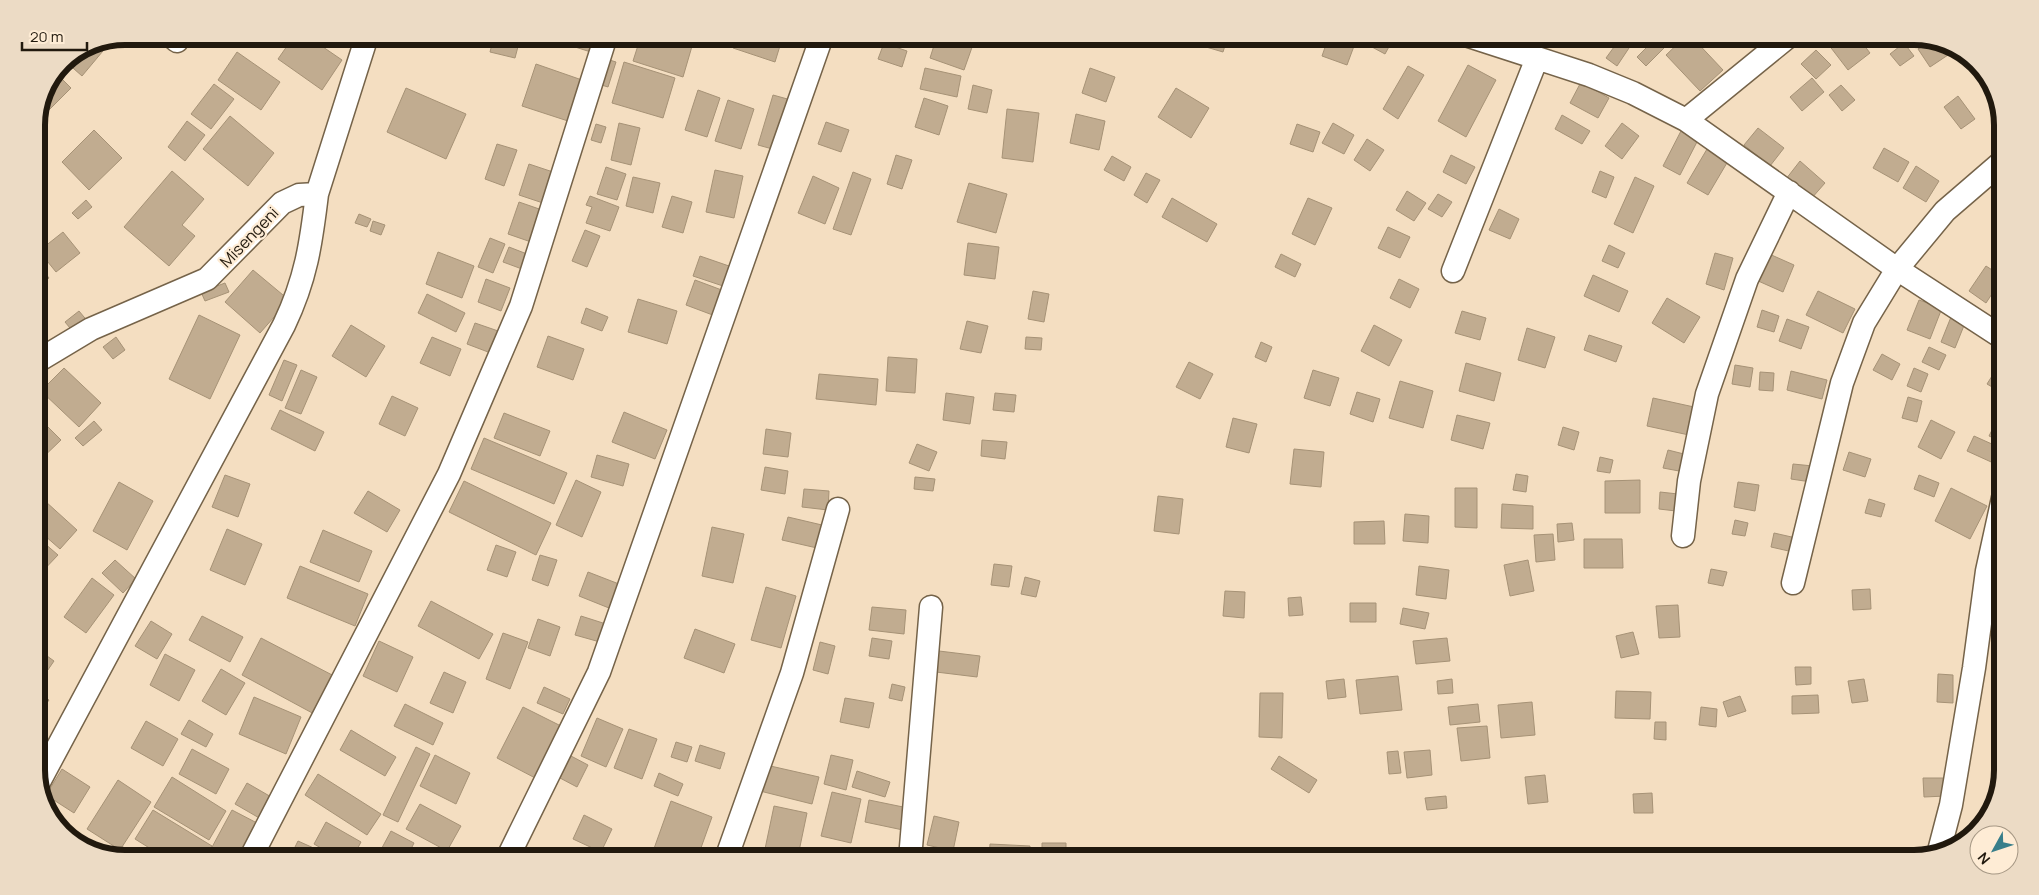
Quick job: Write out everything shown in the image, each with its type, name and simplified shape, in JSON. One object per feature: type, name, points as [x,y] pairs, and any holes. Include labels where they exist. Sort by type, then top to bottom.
[{"type":"street","points":[[45,771],[299,294],[308,258],[317,194],[364,45]]},
{"type":"street","points":[[255,850],[450,474],[521,306],[603,45]]},
{"type":"street","points":[[511,850],[599,672],[819,45]]},
{"type":"street","points":[[1497,45],[1633,92],[1686,120],[1898,269],[1994,332]]},
{"type":"street","points":[[1686,120],[1778,45]]},
{"type":"street","points":[[1453,271],[1537,58]]},
{"type":"street","points":[[1793,582],[1842,383],[1864,323],[1898,269],[1945,211],[1994,168]]},
{"type":"street","points":[[1683,536],[1689,481],[1707,394],[1748,279],[1789,192]]},
{"type":"street","name":"Misengeni","points":[[45,357],[91,329],[183,291],[207,279],[282,203],[299,194],[317,194]]},
{"type":"street","points":[[729,850],[792,673],[838,509]]},
{"type":"street","points":[[1940,845],[1951,805],[1974,668],[1987,571],[1994,539]]},
{"type":"street","points":[[911,850],[932,607]]},
{"type":"building","points":[[288,45],[320,45],[342,60],[322,90],[278,59]]},
{"type":"building","points":[[492,45],[518,45],[515,58],[490,52]]},
{"type":"building","points":[[572,45],[600,45],[597,54]]},
{"type":"building","points":[[638,45],[692,45],[683,77],[633,61]]},
{"type":"building","points":[[734,45],[780,45],[775,62],[733,48]]},
{"type":"building","points":[[883,45],[890,45],[907,51],[902,67],[878,59]]},
{"type":"building","points":[[934,45],[973,45],[964,70],[930,58]]},
{"type":"building","points":[[1199,45],[1225,45],[1223,52]]},
{"type":"building","points":[[1326,45],[1354,45],[1347,65],[1322,56]]},
{"type":"building","points":[[1373,45],[1390,45],[1385,54],[1372,47]]},
{"type":"building","points":[[1615,45],[1631,45],[1617,66],[1606,58]]},
{"type":"building","points":[[1649,45],[1667,45],[1646,66],[1637,57]]},
{"type":"building","points":[[1677,45],[1699,45],[1723,70],[1700,91],[1666,55]]},
{"type":"building","points":[[1829,45],[1864,45],[1870,53],[1848,70]]},
{"type":"building","points":[[1901,45],[1906,45],[1914,56],[1900,66],[1890,54]]},
{"type":"building","points":[[1922,46],[1929,47],[1950,54],[1930,67],[1918,49]]},
{"type":"building","points":[[105,48],[82,76],[72,67],[95,51]]},
{"type":"building","points":[[1816,50],[1831,65],[1816,79],[1801,64]]},
{"type":"building","points":[[237,52],[280,82],[261,110],[218,80]]},
{"type":"building","points":[[603,58],[616,62],[608,87],[595,83]]},
{"type":"building","points":[[624,62],[675,78],[663,118],[612,103]]},
{"type":"building","points":[[536,64],[582,80],[568,121],[522,106]]},
{"type":"building","points":[[1468,65],[1496,80],[1466,137],[1438,121]]},
{"type":"building","points":[[1408,66],[1424,75],[1398,119],[1383,109]]},
{"type":"building","points":[[925,68],[961,76],[957,97],[920,89]]},
{"type":"building","points":[[1090,68],[1115,77],[1106,102],[1082,93]]},
{"type":"building","points":[[61,78],[71,88],[46,112],[51,95]]},
{"type":"building","points":[[1812,78],[1824,92],[1802,111],[1790,97]]},
{"type":"building","points":[[1581,82],[1609,98],[1598,118],[1570,103]]},
{"type":"building","points":[[214,84],[234,99],[211,129],[191,114]]},
{"type":"building","points":[[973,85],[992,90],[987,113],[968,109]]},
{"type":"building","points":[[1841,85],[1855,100],[1842,111],[1829,95]]},
{"type":"building","points":[[406,88],[466,114],[446,159],[387,132]]},
{"type":"building","points":[[1176,88],[1209,108],[1191,138],[1158,117]]},
{"type":"building","points":[[698,90],[720,98],[707,137],[685,130]]},
{"type":"building","points":[[773,95],[791,100],[776,150],[758,145]]},
{"type":"building","points":[[1958,96],[1975,119],[1961,129],[1944,107]]},
{"type":"building","points":[[924,98],[948,106],[939,135],[915,127]]},
{"type":"building","points":[[728,100],[754,109],[741,149],[715,141]]},
{"type":"building","points":[[1007,109],[1039,113],[1033,162],[1002,158]]},
{"type":"building","points":[[1076,114],[1105,121],[1099,150],[1070,143]]},
{"type":"building","points":[[1562,115],[1590,131],[1582,144],[1555,129]]},
{"type":"building","points":[[230,116],[274,153],[248,186],[203,149]]},
{"type":"building","points":[[187,121],[205,135],[185,161],[168,147]]},
{"type":"building","points":[[826,122],[849,130],[841,152],[818,144]]},
{"type":"building","points":[[619,123],[640,128],[631,165],[611,160]]},
{"type":"building","points":[[1333,123],[1354,135],[1344,154],[1322,143]]},
{"type":"building","points":[[1622,123],[1639,136],[1622,159],[1605,146]]},
{"type":"building","points":[[596,124],[606,127],[601,143],[591,140]]},
{"type":"building","points":[[1297,124],[1320,132],[1313,152],[1290,144]]},
{"type":"building","points":[[1758,128],[1784,148],[1770,166],[1744,145]]},
{"type":"building","points":[[1682,129],[1699,138],[1680,175],[1663,166]]},
{"type":"building","points":[[94,130],[122,158],[89,190],[62,162]]},
{"type":"building","points":[[1367,139],[1384,150],[1370,171],[1354,160]]},
{"type":"building","points":[[497,144],[517,150],[504,186],[485,179]]},
{"type":"building","points":[[1710,144],[1731,156],[1708,195],[1687,183]]},
{"type":"building","points":[[1884,148],[1909,162],[1898,182],[1873,168]]},
{"type":"building","points":[[896,155],[912,160],[902,189],[887,184]]},
{"type":"building","points":[[1451,155],[1475,167],[1466,184],[1443,172]]},
{"type":"building","points":[[1112,156],[1131,167],[1124,181],[1104,170]]},
{"type":"building","points":[[1800,161],[1825,183],[1811,199],[1786,179]]},
{"type":"building","points":[[529,164],[556,173],[546,204],[519,195]]},
{"type":"building","points":[[1916,166],[1939,181],[1926,202],[1903,188]]},
{"type":"building","points":[[606,167],[626,174],[617,200],[597,194]]},
{"type":"building","points":[[715,170],[743,176],[734,218],[706,212]]},
{"type":"building","points":[[172,171],[204,199],[182,225],[195,236],[169,266],[124,227]]},
{"type":"building","points":[[1600,171],[1614,177],[1606,198],[1592,192]]},
{"type":"building","points":[[853,172],[871,179],[851,235],[833,229]]},
{"type":"building","points":[[1146,173],[1160,180],[1147,203],[1134,195]]},
{"type":"building","points":[[813,176],[839,188],[825,224],[798,213]]},
{"type":"building","points":[[633,177],[660,183],[653,213],[626,206]]},
{"type":"building","points":[[1635,177],[1654,186],[1633,233],[1614,224]]},
{"type":"building","points":[[969,183],[1007,194],[996,233],[957,222]]},
{"type":"building","points":[[1407,191],[1426,203],[1414,221],[1396,210]]},
{"type":"building","points":[[1438,194],[1452,202],[1442,217],[1428,209]]},
{"type":"building","points":[[590,196],[619,207],[610,231],[586,223],[592,207],[586,205]]},
{"type":"building","points":[[672,196],[692,202],[683,233],[662,227]]},
{"type":"building","points":[[1172,198],[1217,224],[1207,242],[1162,217]]},
{"type":"building","points":[[1308,198],[1332,208],[1315,245],[1292,234]]},
{"type":"building","points":[[86,200],[92,207],[78,219],[72,213]]},
{"type":"building","points":[[519,202],[545,211],[534,243],[508,234]]},
{"type":"building","points":[[1499,209],[1519,219],[1510,239],[1489,230]]},
{"type":"building","points":[[359,214],[371,219],[367,227],[355,223]]},
{"type":"building","points":[[373,221],[385,225],[381,235],[370,231]]},
{"type":"building","points":[[1388,227],[1410,237],[1400,258],[1378,248]]},
{"type":"building","points":[[585,230],[600,236],[587,267],[572,261]]},
{"type":"building","points":[[63,232],[80,253],[56,272],[45,258],[45,246]]},
{"type":"building","points":[[490,238],[505,244],[493,273],[478,267]]},
{"type":"building","points":[[968,243],[999,247],[995,279],[964,275]]},
{"type":"building","points":[[1609,245],[1625,253],[1618,268],[1602,261]]},
{"type":"building","points":[[509,247],[527,254],[522,269],[503,262]]},
{"type":"building","points":[[438,252],[474,266],[462,298],[426,284]]},
{"type":"building","points":[[1715,253],[1733,258],[1724,290],[1706,284]]},
{"type":"building","points":[[1767,253],[1794,265],[1783,292],[1756,280]]},
{"type":"building","points":[[1281,254],[1301,264],[1295,277],[1275,267]]},
{"type":"building","points":[[700,256],[729,266],[723,286],[693,276]]},
{"type":"building","points":[[1986,266],[1994,271],[1994,291],[1986,303],[1969,291]]},
{"type":"building","points":[[253,270],[289,300],[260,333],[225,302]]},
{"type":"building","points":[[45,273],[49,278],[45,281]]},
{"type":"building","points":[[1593,275],[1628,291],[1619,312],[1584,296]]},
{"type":"building","points":[[486,279],[510,288],[501,311],[478,302]]},
{"type":"building","points":[[1399,279],[1419,289],[1410,308],[1390,298]]},
{"type":"building","points":[[695,280],[727,292],[718,317],[686,305]]},
{"type":"building","points":[[225,283],[229,292],[205,301],[201,292]]},
{"type":"building","points":[[1033,291],[1049,294],[1044,322],[1028,319]]},
{"type":"building","points":[[1818,291],[1855,309],[1843,333],[1806,315]]},
{"type":"building","points":[[427,294],[465,313],[456,332],[418,313]]},
{"type":"building","points":[[1667,298],[1700,317],[1684,343],[1652,323]]},
{"type":"building","points":[[638,299],[677,311],[667,344],[628,332]]},
{"type":"building","points":[[1919,300],[1942,308],[1930,339],[1907,330]]},
{"type":"building","points":[[586,308],[608,317],[602,331],[581,323]]},
{"type":"building","points":[[1762,310],[1779,316],[1774,332],[1757,327]]},
{"type":"building","points":[[79,311],[89,323],[75,334],[65,322]]},
{"type":"building","points":[[1462,311],[1486,318],[1480,340],[1455,333]]},
{"type":"building","points":[[199,315],[240,335],[210,399],[169,379]]},
{"type":"building","points":[[1951,317],[1965,323],[1955,348],[1941,342]]},
{"type":"building","points":[[1787,319],[1809,327],[1801,349],[1779,341]]},
{"type":"building","points":[[967,321],[988,326],[981,353],[960,349]]},
{"type":"building","points":[[475,323],[504,333],[496,355],[467,344]]},
{"type":"building","points":[[351,325],[385,346],[366,377],[332,356]]},
{"type":"building","points":[[1374,325],[1402,340],[1389,366],[1361,351]]},
{"type":"building","points":[[1527,328],[1555,337],[1545,368],[1518,360]]},
{"type":"building","points":[[1589,335],[1622,346],[1616,362],[1584,350]]},
{"type":"building","points":[[548,336],[584,349],[573,380],[537,367]]},
{"type":"building","points":[[116,337],[125,350],[113,359],[103,347]]},
{"type":"building","points":[[432,337],[461,349],[450,376],[420,363]]},
{"type":"building","points":[[1026,337],[1042,338],[1041,350],[1025,349]]},
{"type":"building","points":[[1261,342],[1272,347],[1266,362],[1255,357]]},
{"type":"building","points":[[1929,347],[1946,355],[1939,370],[1922,362]]},
{"type":"building","points":[[1882,354],[1900,364],[1892,380],[1873,370]]},
{"type":"building","points":[[888,357],[917,359],[915,393],[886,391]]},
{"type":"building","points":[[284,360],[297,365],[282,401],[269,395]]},
{"type":"building","points":[[1189,362],[1213,374],[1200,399],[1176,387]]},
{"type":"building","points":[[1466,363],[1501,373],[1494,401],[1459,391]]},
{"type":"building","points":[[1735,365],[1753,368],[1750,387],[1732,384]]},
{"type":"building","points":[[64,368],[101,403],[79,427],[45,395],[45,387]]},
{"type":"building","points":[[1914,368],[1928,374],[1921,392],[1907,386]]},
{"type":"building","points":[[301,370],[317,377],[301,414],[285,408]]},
{"type":"building","points":[[1313,370],[1339,378],[1330,406],[1304,398]]},
{"type":"building","points":[[1791,371],[1827,380],[1822,399],[1787,390]]},
{"type":"building","points":[[1760,372],[1774,373],[1773,391],[1759,390]]},
{"type":"building","points":[[819,374],[878,379],[876,405],[816,399]]},
{"type":"building","points":[[1992,376],[1994,377],[1994,388],[1987,384]]},
{"type":"building","points":[[1400,381],[1433,391],[1423,428],[1389,418]]},
{"type":"building","points":[[1357,392],[1380,399],[1373,422],[1350,414]]},
{"type":"building","points":[[946,393],[974,397],[970,424],[943,420]]},
{"type":"building","points":[[995,393],[1016,395],[1014,412],[993,410]]},
{"type":"building","points":[[392,396],[418,408],[405,436],[379,424]]},
{"type":"building","points":[[1908,397],[1922,401],[1917,422],[1902,418]]},
{"type":"building","points":[[1653,398],[1694,407],[1689,435],[1647,426]]},
{"type":"building","points":[[280,410],[324,432],[315,451],[271,429]]},
{"type":"building","points":[[624,412],[667,430],[655,459],[612,442]]},
{"type":"building","points":[[504,413],[550,431],[540,456],[494,438]]},
{"type":"building","points":[[1457,415],[1490,423],[1483,449],[1451,440]]},
{"type":"building","points":[[1233,418],[1257,424],[1249,453],[1226,447]]},
{"type":"building","points":[[1931,420],[1955,432],[1941,459],[1918,447]]},
{"type":"building","points":[[94,421],[102,430],[83,446],[75,438]]},
{"type":"building","points":[[45,424],[61,440],[45,455]]},
{"type":"building","points":[[1994,426],[1994,438],[1989,436]]},
{"type":"building","points":[[1563,427],[1579,432],[1574,450],[1558,445]]},
{"type":"building","points":[[766,429],[791,433],[788,457],[763,454]]},
{"type":"building","points":[[1974,436],[1994,445],[1994,463],[1967,451]]},
{"type":"building","points":[[484,438],[567,473],[554,504],[471,469]]},
{"type":"building","points":[[982,440],[1007,442],[1005,459],[981,456]]},
{"type":"building","points":[[917,444],[937,452],[929,471],[909,463]]},
{"type":"building","points":[[1294,449],[1324,452],[1321,487],[1290,484]]},
{"type":"building","points":[[1668,450],[1684,454],[1679,471],[1663,468]]},
{"type":"building","points":[[1849,452],[1871,459],[1865,477],[1843,470]]},
{"type":"building","points":[[597,455],[629,464],[623,486],[591,477]]},
{"type":"building","points":[[1600,457],[1613,460],[1610,473],[1597,471]]},
{"type":"building","points":[[1793,464],[1813,466],[1811,482],[1791,479]]},
{"type":"building","points":[[765,467],[788,471],[785,494],[761,490]]},
{"type":"building","points":[[1516,474],[1528,476],[1526,492],[1513,490]]},
{"type":"building","points":[[225,475],[250,484],[238,517],[212,507]]},
{"type":"building","points":[[1919,475],[1939,483],[1934,497],[1914,489]]},
{"type":"building","points":[[915,477],[935,479],[933,491],[914,489]]},
{"type":"building","points":[[576,480],[601,492],[582,537],[556,525]]},
{"type":"building","points":[[1640,480],[1640,513],[1605,513],[1605,481]]},
{"type":"building","points":[[464,481],[551,523],[536,555],[449,512]]},
{"type":"building","points":[[119,482],[153,501],[127,550],[93,531]]},
{"type":"building","points":[[1738,482],[1759,485],[1755,511],[1734,507]]},
{"type":"building","points":[[1455,488],[1477,488],[1477,528],[1455,527]]},
{"type":"building","points":[[1951,488],[1987,506],[1970,539],[1935,521]]},
{"type":"building","points":[[804,489],[829,491],[828,510],[802,507]]},
{"type":"building","points":[[368,491],[400,510],[387,532],[354,513]]},
{"type":"building","points":[[1660,492],[1678,494],[1676,511],[1659,509]]},
{"type":"building","points":[[1158,496],[1183,499],[1179,534],[1154,531]]},
{"type":"building","points":[[1869,499],[1885,504],[1881,517],[1865,513]]},
{"type":"building","points":[[45,501],[77,530],[60,549],[45,536]]},
{"type":"building","points":[[1502,504],[1533,506],[1533,529],[1501,528]]},
{"type":"building","points":[[1405,514],[1429,516],[1428,543],[1403,541]]},
{"type":"building","points":[[788,517],[822,525],[817,548],[782,540]]},
{"type":"building","points":[[1735,520],[1748,523],[1745,536],[1732,534]]},
{"type":"building","points":[[1384,521],[1385,544],[1354,544],[1354,522]]},
{"type":"building","points":[[1572,523],[1574,540],[1558,542],[1557,524]]},
{"type":"building","points":[[712,527],[744,534],[733,583],[702,576]]},
{"type":"building","points":[[227,529],[262,544],[245,585],[210,570]]},
{"type":"building","points":[[323,530],[372,551],[359,582],[310,562]]},
{"type":"building","points":[[1774,533],[1796,538],[1793,552],[1771,547]]},
{"type":"building","points":[[1553,534],[1555,560],[1536,562],[1534,535]]},
{"type":"building","points":[[1584,539],[1622,539],[1623,568],[1584,568]]},
{"type":"building","points":[[45,544],[58,555],[45,569]]},
{"type":"building","points":[[496,545],[516,552],[507,577],[487,570]]},
{"type":"building","points":[[540,555],[557,560],[548,586],[532,580]]},
{"type":"building","points":[[115,560],[136,579],[123,593],[102,573]]},
{"type":"building","points":[[1528,560],[1534,591],[1510,596],[1504,565]]},
{"type":"building","points":[[994,564],[1012,566],[1009,587],[991,585]]},
{"type":"building","points":[[300,566],[368,594],[355,626],[287,598]]},
{"type":"building","points":[[1419,566],[1449,570],[1446,599],[1416,595]]},
{"type":"building","points":[[1711,569],[1727,572],[1723,586],[1708,583]]},
{"type":"building","points":[[588,572],[619,584],[609,608],[579,596]]},
{"type":"building","points":[[1025,577],[1040,581],[1036,597],[1021,594]]},
{"type":"building","points":[[92,578],[114,595],[86,633],[64,617]]},
{"type":"building","points":[[766,587],[796,596],[781,648],[751,640]]},
{"type":"building","points":[[1870,589],[1871,609],[1853,610],[1852,590]]},
{"type":"building","points":[[1225,591],[1245,592],[1244,618],[1223,616]]},
{"type":"building","points":[[1301,597],[1303,615],[1289,616],[1288,598]]},
{"type":"building","points":[[431,601],[493,634],[479,659],[418,626]]},
{"type":"building","points":[[1350,603],[1376,603],[1376,622],[1350,622]]},
{"type":"building","points":[[1678,605],[1680,637],[1659,638],[1656,606]]},
{"type":"building","points":[[872,607],[906,610],[904,634],[869,630]]},
{"type":"building","points":[[1403,608],[1429,613],[1425,629],[1400,624]]},
{"type":"building","points":[[202,616],[243,637],[230,662],[189,640]]},
{"type":"building","points":[[581,616],[606,624],[600,642],[575,635]]},
{"type":"building","points":[[538,619],[560,627],[550,656],[528,648]]},
{"type":"building","points":[[151,621],[172,634],[157,659],[135,646]]},
{"type":"building","points":[[695,629],[735,644],[724,673],[684,658]]},
{"type":"building","points":[[1633,632],[1639,654],[1621,658],[1616,636]]},
{"type":"building","points":[[503,633],[528,642],[510,689],[486,679]]},
{"type":"building","points":[[261,638],[336,677],[316,715],[242,675]]},
{"type":"building","points":[[872,638],[892,641],[889,659],[869,656]]},
{"type":"building","points":[[1447,638],[1450,661],[1416,664],[1413,641]]},
{"type":"building","points":[[379,641],[413,657],[397,692],[363,676]]},
{"type":"building","points":[[820,642],[835,646],[828,674],[813,670]]},
{"type":"building","points":[[939,651],[980,656],[977,677],[936,672]]},
{"type":"building","points":[[45,654],[54,661],[45,674]]},
{"type":"building","points":[[165,654],[195,670],[179,701],[150,685]]},
{"type":"building","points":[[1795,667],[1811,667],[1811,684],[1796,685]]},
{"type":"building","points":[[221,669],[245,683],[226,715],[202,701]]},
{"type":"building","points":[[444,672],[466,682],[453,713],[430,703]]},
{"type":"building","points":[[1938,674],[1953,675],[1953,703],[1937,702]]},
{"type":"building","points":[[1398,676],[1402,710],[1360,714],[1356,680]]},
{"type":"building","points":[[1344,679],[1346,697],[1328,699],[1326,681]]},
{"type":"building","points":[[1452,679],[1453,693],[1438,694],[1437,681]]},
{"type":"building","points":[[1864,679],[1868,701],[1852,703],[1848,681]]},
{"type":"building","points":[[892,684],[905,687],[902,701],[889,698]]},
{"type":"building","points":[[544,687],[570,699],[563,714],[537,703]]},
{"type":"building","points":[[1616,691],[1651,692],[1650,719],[1615,718]]},
{"type":"building","points":[[1260,693],[1283,693],[1282,738],[1259,737]]},
{"type":"building","points":[[1818,695],[1819,713],[1792,714],[1792,696]]},
{"type":"building","points":[[1740,696],[1746,711],[1728,717],[1723,702]]},
{"type":"building","points":[[254,697],[301,717],[286,754],[239,734]]},
{"type":"building","points":[[45,698],[49,700],[45,706]]},
{"type":"building","points":[[845,698],[874,703],[869,728],[840,722]]},
{"type":"building","points":[[1532,702],[1535,735],[1501,738],[1498,705]]},
{"type":"building","points":[[405,704],[443,723],[433,745],[394,726]]},
{"type":"building","points":[[1478,704],[1480,722],[1450,725],[1448,707]]},
{"type":"building","points":[[523,707],[565,728],[539,780],[497,758]]},
{"type":"building","points":[[1701,707],[1717,709],[1716,727],[1699,725]]},
{"type":"building","points":[[597,718],[623,729],[606,767],[581,756]]},
{"type":"building","points":[[189,720],[213,734],[206,747],[181,734]]},
{"type":"building","points":[[146,721],[178,739],[163,766],[131,748]]},
{"type":"building","points":[[1655,722],[1666,722],[1666,740],[1654,739]]},
{"type":"building","points":[[1487,726],[1490,758],[1461,761],[1457,728]]},
{"type":"building","points":[[629,729],[657,739],[642,779],[614,768]]},
{"type":"building","points":[[351,730],[396,757],[385,776],[340,750]]},
{"type":"building","points":[[676,742],[692,747],[687,762],[671,757]]},
{"type":"building","points":[[700,745],[725,753],[720,769],[695,761]]},
{"type":"building","points":[[416,747],[430,754],[398,822],[383,815]]},
{"type":"building","points":[[192,749],[229,769],[216,794],[179,774]]},
{"type":"building","points":[[1430,750],[1432,775],[1407,778],[1404,752]]},
{"type":"building","points":[[1398,751],[1401,773],[1389,774],[1387,752]]},
{"type":"building","points":[[435,755],[470,773],[456,804],[420,786]]},
{"type":"building","points":[[831,755],[853,760],[846,790],[824,784]]},
{"type":"building","points":[[571,756],[588,765],[577,787],[560,778]]},
{"type":"building","points":[[1279,756],[1317,780],[1309,793],[1271,769]]},
{"type":"building","points":[[766,765],[819,777],[812,804],[760,791]]},
{"type":"building","points":[[62,769],[90,787],[74,813],[50,798],[48,791]]},
{"type":"building","points":[[857,771],[890,782],[885,797],[852,787]]},
{"type":"building","points":[[659,773],[683,784],[678,796],[654,786]]},
{"type":"building","points":[[318,774],[381,814],[367,835],[305,795]]},
{"type":"building","points":[[1545,775],[1548,802],[1528,804],[1525,777]]},
{"type":"building","points":[[172,777],[226,811],[209,840],[154,807]]},
{"type":"building","points":[[1923,778],[1945,778],[1946,796],[1924,797]]},
{"type":"building","points":[[118,780],[151,802],[120,849],[87,829]]},
{"type":"building","points":[[247,783],[273,798],[261,819],[235,804]]},
{"type":"building","points":[[832,792],[861,799],[851,843],[821,836]]},
{"type":"building","points":[[1652,793],[1653,813],[1634,813],[1633,794]]},
{"type":"building","points":[[1446,796],[1447,808],[1427,810],[1425,798]]},
{"type":"building","points":[[869,800],[908,808],[903,830],[865,822]]},
{"type":"building","points":[[671,801],[712,817],[700,850],[654,850]]},
{"type":"building","points":[[420,804],[461,826],[448,850],[406,829]]},
{"type":"building","points":[[774,806],[807,813],[799,850],[765,849]]},
{"type":"building","points":[[153,810],[212,846],[210,850],[153,850],[135,839]]},
{"type":"building","points":[[232,810],[257,823],[243,850],[211,849]]},
{"type":"building","points":[[584,815],[612,829],[602,850],[597,850],[573,839]]},
{"type":"building","points":[[934,816],[959,822],[953,850],[927,845]]},
{"type":"building","points":[[326,822],[361,842],[357,850],[324,850],[314,844]]},
{"type":"building","points":[[391,831],[414,843],[410,850],[381,850]]},
{"type":"building","points":[[298,841],[318,850],[294,850]]},
{"type":"building","points":[[1042,843],[1066,843],[1066,850],[1042,850]]},
{"type":"building","points":[[990,844],[1030,846],[1030,850],[990,850]]}]
